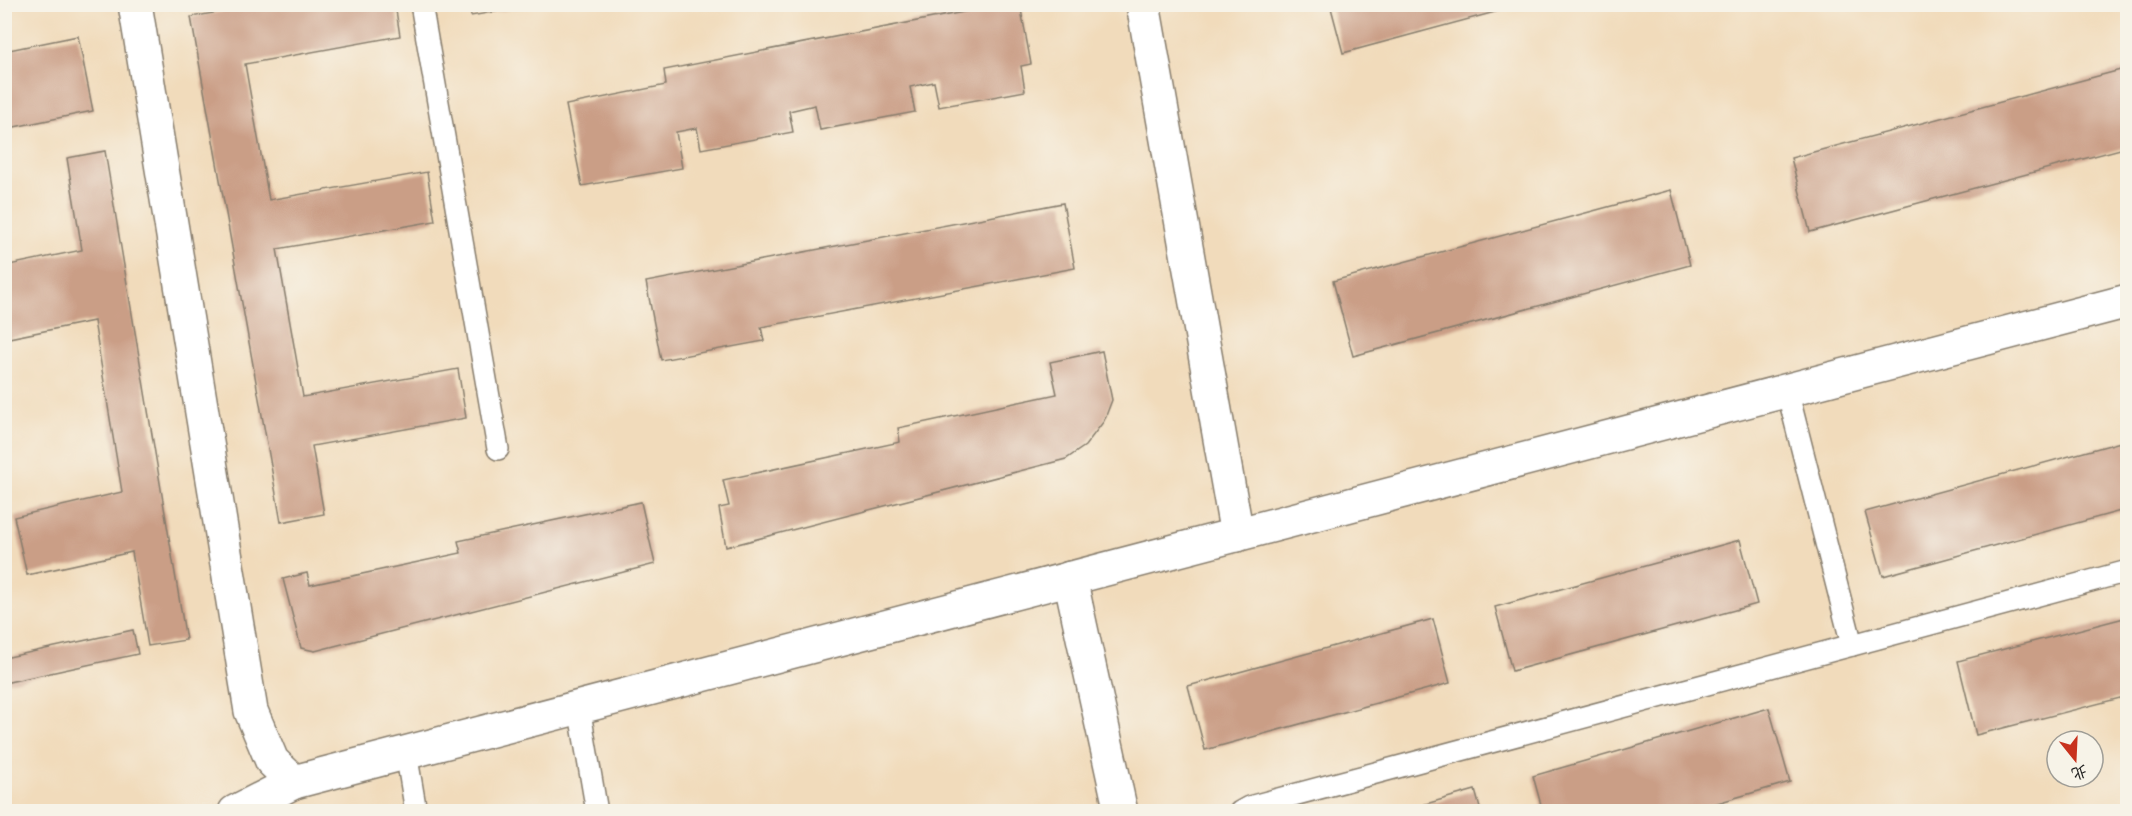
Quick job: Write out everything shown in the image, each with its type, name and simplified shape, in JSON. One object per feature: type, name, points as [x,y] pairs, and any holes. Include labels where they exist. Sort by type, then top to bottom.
[{"type":"street","points":[[135,4],[251,711],[272,760],[294,782]]},
{"type":"street","points":[[1143,4],[1237,535]]},
{"type":"street","points":[[235,812],[294,782],[2127,301]]},
{"type":"street","points":[[1070,578],[1121,812]]},
{"type":"lane","points":[[421,4],[498,449]]},
{"type":"lane","points":[[1787,390],[1852,645]]},
{"type":"lane","points":[[1240,812],[1260,804],[2127,571]]},
{"type":"lane","points":[[579,707],[597,812]]},
{"type":"lane","points":[[406,752],[416,812]]},
{"type":"building","points":[[234,4],[395,4],[400,36],[245,64],[269,200],[427,172],[435,221],[277,249],[303,397],[458,369],[466,418],[312,446],[324,514],[281,522],[191,17],[235,9]]},
{"type":"building","points":[[469,4],[529,4],[529,6],[471,16]]},
{"type":"building","points":[[1005,4],[1020,4],[1031,64],[1021,66],[1025,91],[939,107],[934,82],[910,87],[915,112],[820,130],[815,105],[789,111],[793,132],[701,149],[697,128],[676,132],[682,168],[582,186],[566,105],[666,85],[664,70]]},
{"type":"building","points":[[1330,4],[1521,4],[1521,5],[1343,53]]},
{"type":"building","points":[[78,36],[93,111],[4,129],[4,51]]},
{"type":"building","points":[[2128,68],[2128,147],[1810,232],[1791,158]]},
{"type":"building","points":[[105,151],[186,640],[148,646],[132,552],[27,575],[14,517],[122,492],[94,321],[4,339],[4,266],[82,250],[67,158]]},
{"type":"building","points":[[1671,190],[1690,265],[1353,356],[1333,281]]},
{"type":"building","points":[[1063,203],[1075,268],[761,327],[764,341],[661,360],[646,282]]},
{"type":"building","points":[[1102,351],[1112,400],[1104,421],[1085,446],[1066,459],[726,547],[719,508],[729,506],[723,480],[900,442],[898,428],[1057,394],[1050,362]]},
{"type":"building","points":[[2128,440],[2128,509],[1883,576],[1865,512]]},
{"type":"building","points":[[641,502],[655,564],[315,651],[301,648],[283,579],[307,573],[310,585],[461,553],[458,541]]},
{"type":"building","points":[[1740,540],[1757,604],[1512,671],[1495,607]]},
{"type":"building","points":[[2128,617],[2128,696],[1976,735],[1958,661]]},
{"type":"building","points":[[1433,619],[1450,683],[1205,750],[1188,686]]},
{"type":"building","points":[[133,630],[138,654],[4,683],[4,658]]},
{"type":"building","points":[[1769,708],[1790,782],[1686,812],[1543,812],[1533,776]]},
{"type":"building","points":[[1475,790],[1481,812],[1401,812],[1401,811]]}]
